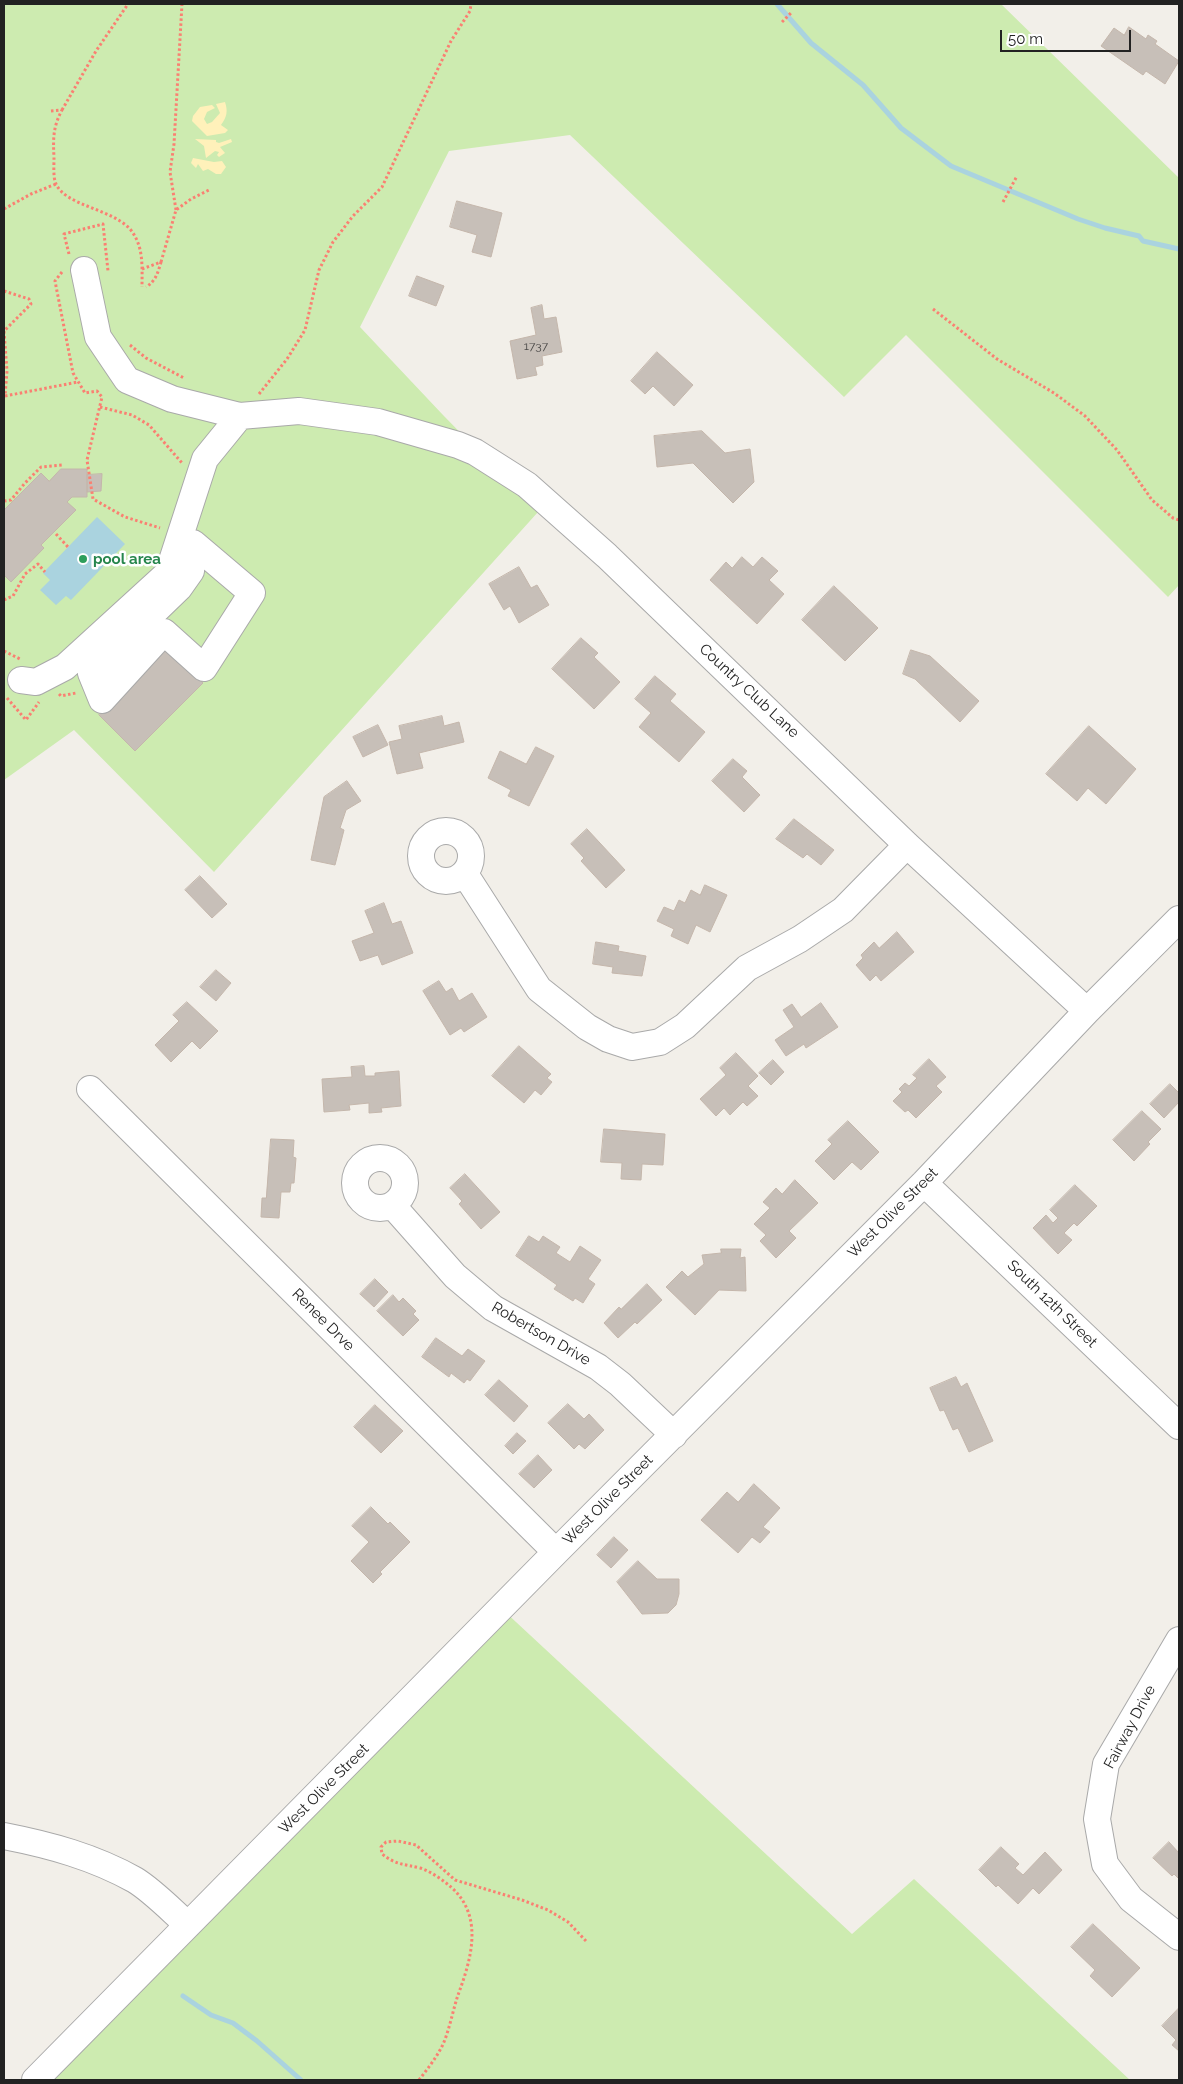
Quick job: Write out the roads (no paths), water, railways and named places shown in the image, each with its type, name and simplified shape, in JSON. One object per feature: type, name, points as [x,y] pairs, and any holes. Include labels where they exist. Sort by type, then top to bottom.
[{"type":"street","name":"Country Club Lane","points":[[84,270],[98,337],[127,380],[172,399],[240,416],[299,411],[378,422],[458,445],[475,452],[527,485],[607,556],[907,845],[1087,1011]]},
{"type":"street","points":[[21,680],[36,682],[65,667],[168,573],[205,459],[240,416]]},
{"type":"street","points":[[193,543],[252,593],[204,668],[164,632],[102,700],[94,682],[91,674],[179,588],[191,571],[193,543]]},
{"type":"street","points":[[464,874],[539,990],[587,1027],[608,1039],[632,1047],[660,1042],[685,1026],[747,968],[800,939],[842,910],[907,845]]},
{"type":"street","name":"West Olive Street","points":[[35,2080],[556,1552],[924,1183],[1087,1011],[1179,919]]},
{"type":"street","name":"Renee Drve","points":[[90,1088],[556,1552]]},
{"type":"street","name":"South 12th Street","points":[[924,1183],[1179,1426]]},
{"type":"street","name":"Robertson Drive","points":[[393,1206],[455,1276],[493,1308],[598,1367],[620,1384],[674,1435]]},
{"type":"street","name":"Fairway Drive","points":[[1179,1640],[1106,1764],[1097,1819],[1105,1864],[1131,1899],[1179,1937]]},
{"type":"street","points":[[4,1836],[46,1844],[92,1859],[137,1881],[188,1925]]},
{"type":"water","name":"pool area","points":[[97,517],[125,544],[71,600],[66,596],[56,605],[40,590],[50,580],[43,573]]},
{"type":"waterway","points":[[777,4],[811,43],[863,85],[901,128],[951,166],[1078,219],[1139,236],[1143,241],[1179,249]]},
{"type":"waterway","points":[[183,1996],[211,2015],[233,2023],[257,2041],[301,2080]]},
{"type":"place","name":"pool area","points":[[83,559]]}]
